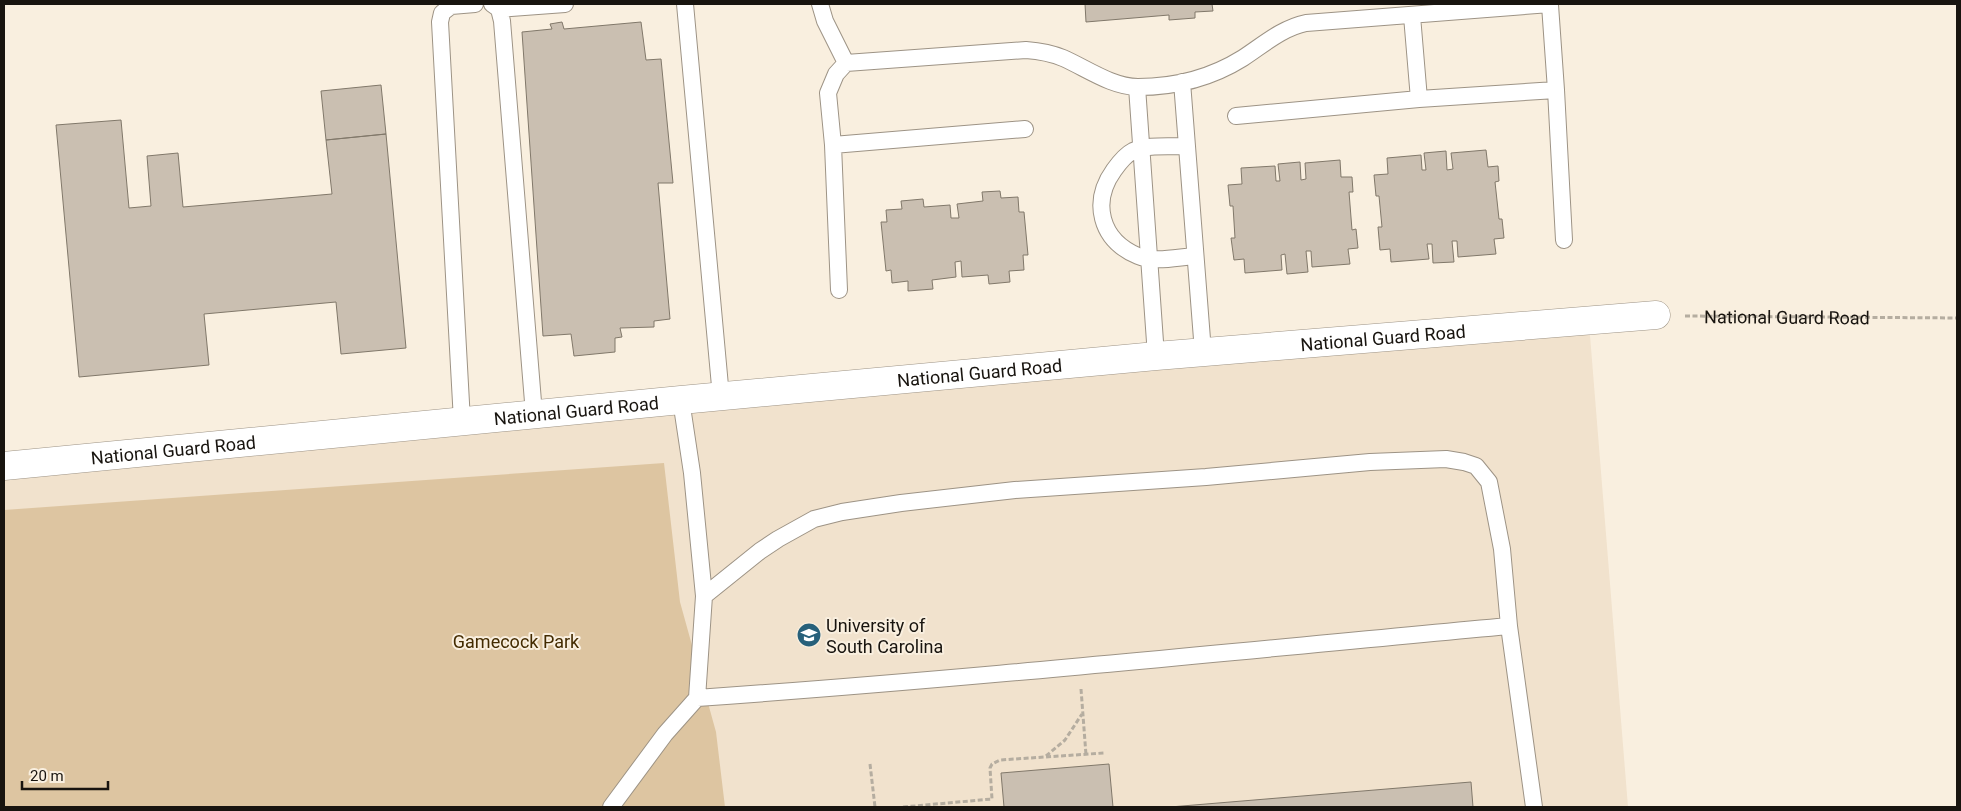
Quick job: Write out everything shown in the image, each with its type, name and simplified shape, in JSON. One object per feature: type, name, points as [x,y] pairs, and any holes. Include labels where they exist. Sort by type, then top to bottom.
[{"type":"street","name":"National Guard Road","points":[[4,466],[1156,356],[1656,316]]},
{"type":"lane","points":[[462,421],[440,22],[442,13],[451,6],[475,4]]},
{"type":"lane","points":[[534,414],[502,21],[495,7],[565,4]]},
{"type":"lane","points":[[685,4],[722,397]]},
{"type":"lane","points":[[820,4],[825,21],[846,63]]},
{"type":"lane","points":[[839,290],[833,145],[828,93],[836,74],[846,63],[1026,50],[1050,54],[1113,81],[1137,87],[1196,80],[1224,69],[1293,26],[1306,23],[1412,16],[1464,7],[1550,4],[1564,240]]},
{"type":"lane","points":[[1412,16],[1419,100]]},
{"type":"lane","points":[[1182,82],[1203,352]]},
{"type":"lane","points":[[1137,87],[1156,356]]},
{"type":"lane","points":[[1236,116],[1556,90]]},
{"type":"lane","points":[[833,145],[1025,129]]},
{"type":"lane","points":[[1187,146],[1142,148],[1132,152],[1121,161],[1111,175],[1102,193],[1100,204],[1103,221],[1119,243],[1139,257],[1149,259],[1195,256]]},
{"type":"lane","points":[[611,807],[665,734],[697,698],[704,596],[692,473],[681,400]]},
{"type":"lane","points":[[704,596],[778,539],[814,520],[842,512],[1015,490],[1206,477],[1370,462],[1446,458],[1476,466],[1489,482],[1502,549],[1508,626],[1534,807]]},
{"type":"lane","points":[[697,698],[811,690],[1508,626]]},
{"type":"path","name":"National Guard Road","points":[[1656,316],[1957,318]]},
{"type":"path","points":[[1079,666],[1086,755]]},
{"type":"path","points":[[1044,758],[1065,740],[1083,714]]},
{"type":"path","points":[[903,807],[992,799],[989,773],[992,764],[1000,760],[1104,753]]},
{"type":"path","points":[[870,764],[875,807]]},
{"type":"shaded area","name":"University of South Carolina","points":[[1589,323],[1628,807],[4,807],[4,464]]},
{"type":"green space","name":"Gamecock Park","points":[[664,463],[680,602],[716,732],[725,807],[4,807],[4,510]]},
{"type":"building","points":[[1085,4],[1212,4],[1213,11],[1195,12],[1195,18],[1169,20],[1169,15],[1086,22]]},
{"type":"building","points":[[562,22],[564,29],[641,22],[646,60],[661,59],[673,183],[658,183],[670,319],[654,321],[654,327],[620,328],[622,337],[615,338],[615,352],[574,356],[571,334],[543,336],[522,32],[552,29],[550,24]]},
{"type":"building","points":[[381,85],[386,134],[326,140],[321,91]]},
{"type":"building","points":[[121,120],[129,208],[151,206],[147,156],[178,153],[183,207],[332,194],[326,140],[386,134],[406,348],[341,354],[336,302],[204,314],[209,365],[79,377],[56,125]]},
{"type":"building","points":[[1486,150],[1488,167],[1498,166],[1499,181],[1495,182],[1499,219],[1502,219],[1504,238],[1494,239],[1496,254],[1458,257],[1457,241],[1452,241],[1454,262],[1433,263],[1432,244],[1427,244],[1429,259],[1391,262],[1390,249],[1380,250],[1378,227],[1382,227],[1379,196],[1376,196],[1374,175],[1388,174],[1387,158],[1421,155],[1422,170],[1426,170],[1424,153],[1446,151],[1447,170],[1453,169],[1451,153]]},
{"type":"building","points":[[1340,160],[1341,177],[1352,177],[1353,192],[1349,192],[1352,230],[1356,229],[1358,248],[1348,249],[1350,264],[1312,267],[1311,251],[1306,251],[1308,272],[1287,274],[1285,254],[1281,255],[1282,270],[1245,273],[1244,259],[1234,260],[1231,238],[1235,238],[1233,206],[1230,206],[1228,185],[1242,184],[1241,168],[1275,166],[1276,181],[1280,181],[1278,164],[1300,162],[1301,180],[1306,179],[1305,163]]},
{"type":"building","points":[[1000,191],[1001,198],[1018,197],[1019,212],[1024,212],[1028,255],[1023,255],[1024,270],[1009,271],[1010,282],[989,284],[988,275],[962,277],[961,261],[955,262],[956,277],[932,280],[933,289],[908,291],[908,281],[892,283],[891,270],[886,271],[881,222],[887,222],[886,210],[902,209],[901,201],[923,199],[924,207],[950,205],[951,218],[959,218],[957,204],[983,201],[982,192]]},
{"type":"building","points":[[1109,764],[1113,807],[1004,807],[1001,773]]},
{"type":"building","points":[[1471,782],[1473,807],[1170,807]]},
{"type":"place","name":"University of South Carolina","points":[[809,635]]}]
